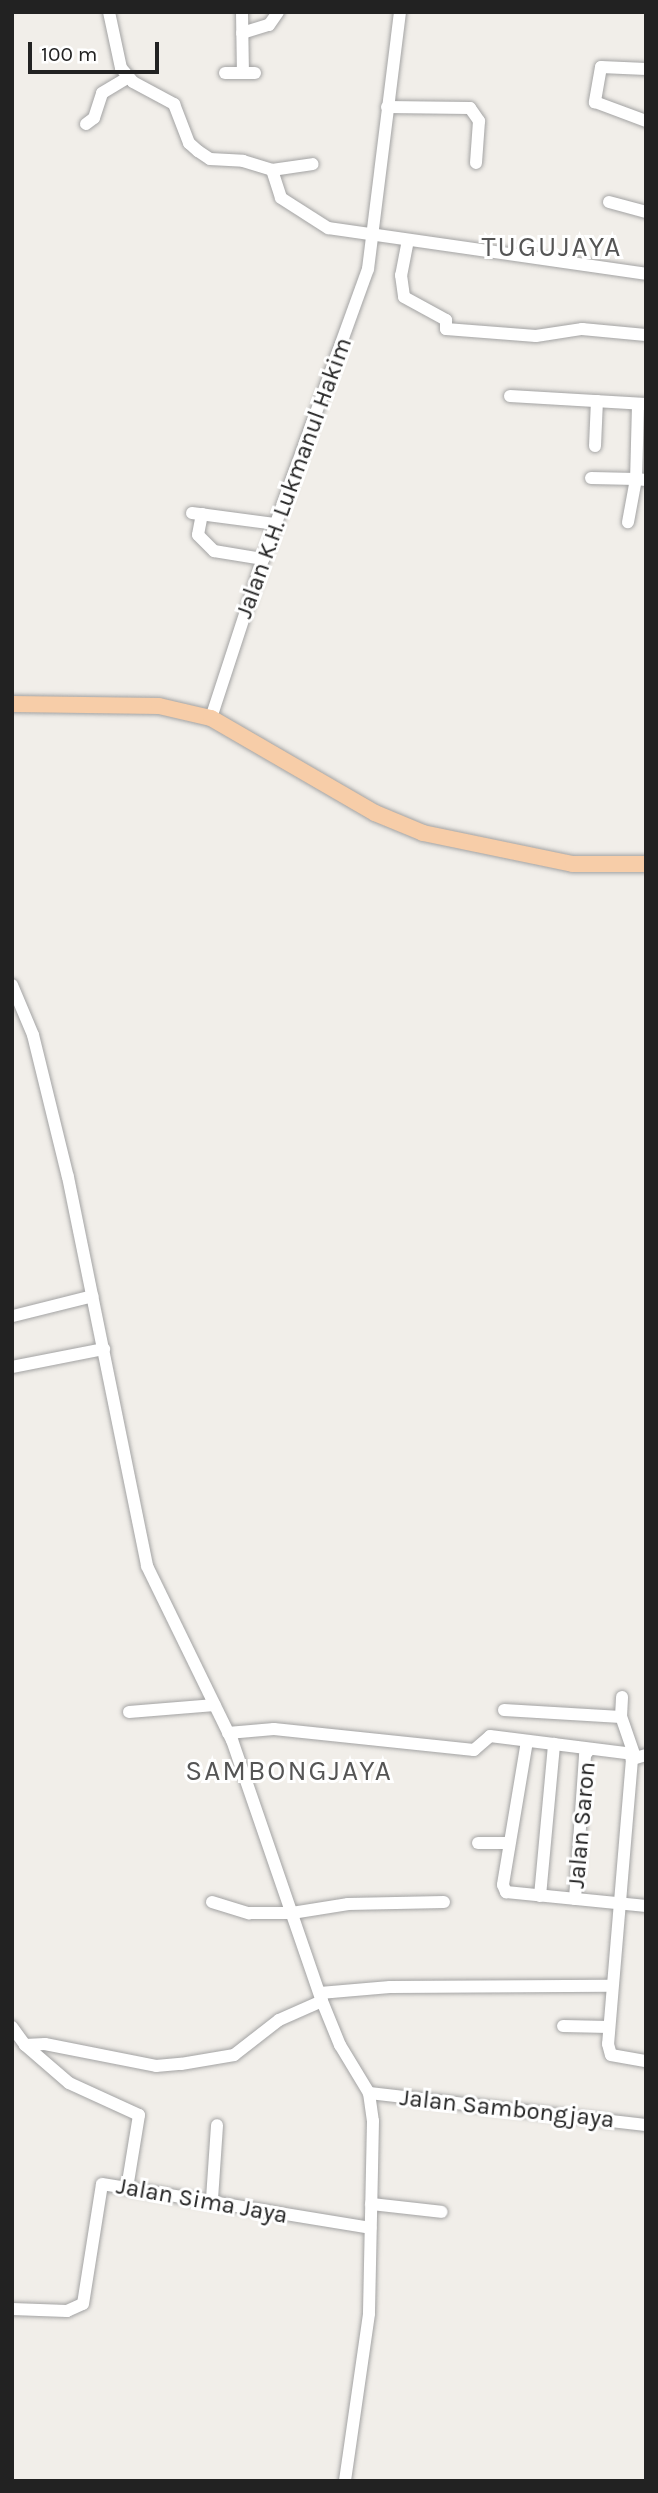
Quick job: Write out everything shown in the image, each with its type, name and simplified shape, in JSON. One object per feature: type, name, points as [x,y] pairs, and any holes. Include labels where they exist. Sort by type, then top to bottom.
[{"type":"main road","points":[[12,704],[159,706],[211,718],[374,813],[424,834],[573,864],[646,864]]},
{"type":"street","points":[[109,12],[121,68],[129,77],[174,104],[190,143],[210,159],[243,161],[272,170],[313,164]]},
{"type":"street","points":[[225,73],[249,73],[242,33],[242,12]]},
{"type":"street","points":[[242,33],[269,25],[278,12]]},
{"type":"street","name":"Jalan K.H. Lukmanul Hakim","points":[[211,718],[263,559],[368,269],[400,12]]},
{"type":"street","points":[[646,69],[601,67],[595,102],[646,121]]},
{"type":"street","points":[[86,124],[96,114],[102,93],[129,77]]},
{"type":"street","points":[[387,107],[470,108],[479,121],[476,163]]},
{"type":"street","points":[[272,170],[281,198],[308,218],[341,233],[646,274]]},
{"type":"street","points":[[609,202],[646,212]]},
{"type":"street","points":[[408,240],[401,275],[404,297],[446,320],[446,329],[537,336],[582,329],[646,335]]},
{"type":"street","points":[[510,396],[642,404],[641,480],[628,522]]},
{"type":"street","points":[[595,446],[597,401]]},
{"type":"street","points":[[591,478],[641,480]]},
{"type":"street","points":[[263,559],[214,551],[198,535],[197,513],[276,524]]},
{"type":"street","points":[[12,985],[33,1035],[93,1296],[146,1566],[229,1733],[321,1997],[340,2045],[369,2093],[373,2120],[369,2314],[345,2481]]},
{"type":"street","points":[[13,1315],[93,1296]]},
{"type":"street","points":[[12,1367],[104,1349]]},
{"type":"street","points":[[622,1696],[621,1717],[640,1755],[609,2027],[611,2055],[646,2062]]},
{"type":"street","points":[[129,1712],[215,1706]]},
{"type":"street","points":[[504,1710],[621,1717]]},
{"type":"street","points":[[229,1733],[274,1730],[474,1750],[487,1736],[640,1755]]},
{"type":"street","points":[[527,1741],[503,1885],[506,1892],[646,1906]]},
{"type":"street","points":[[541,1896],[554,1744]]},
{"type":"street","name":"Jalan Saron","points":[[575,1899],[585,1755],[589,1750]]},
{"type":"street","points":[[478,1843],[509,1843]]},
{"type":"street","points":[[212,1902],[249,1913],[292,1913],[348,1903],[444,1902]]},
{"type":"street","points":[[25,2045],[45,2044],[156,2066],[218,2060],[234,2055],[279,2020],[321,1997],[390,1987],[612,1986]]},
{"type":"street","points":[[562,2026],[609,2027]]},
{"type":"street","points":[[12,2027],[25,2045],[69,2083],[139,2115],[127,2188]]},
{"type":"street","name":"Jalan Sambongjaya","points":[[369,2093],[646,2125]]},
{"type":"street","points":[[212,2199],[217,2125]]},
{"type":"street","name":"Jalan Sima Jaya","points":[[12,2309],[67,2311],[83,2304],[91,2276],[100,2186],[212,2199],[370,2228]]},
{"type":"street","points":[[371,2204],[442,2212]]},
{"type":"district","name":"TUGUJAYA","points":[[552,247]]},
{"type":"district","name":"SAMBONGJAYA","points":[[289,1771]]}]
